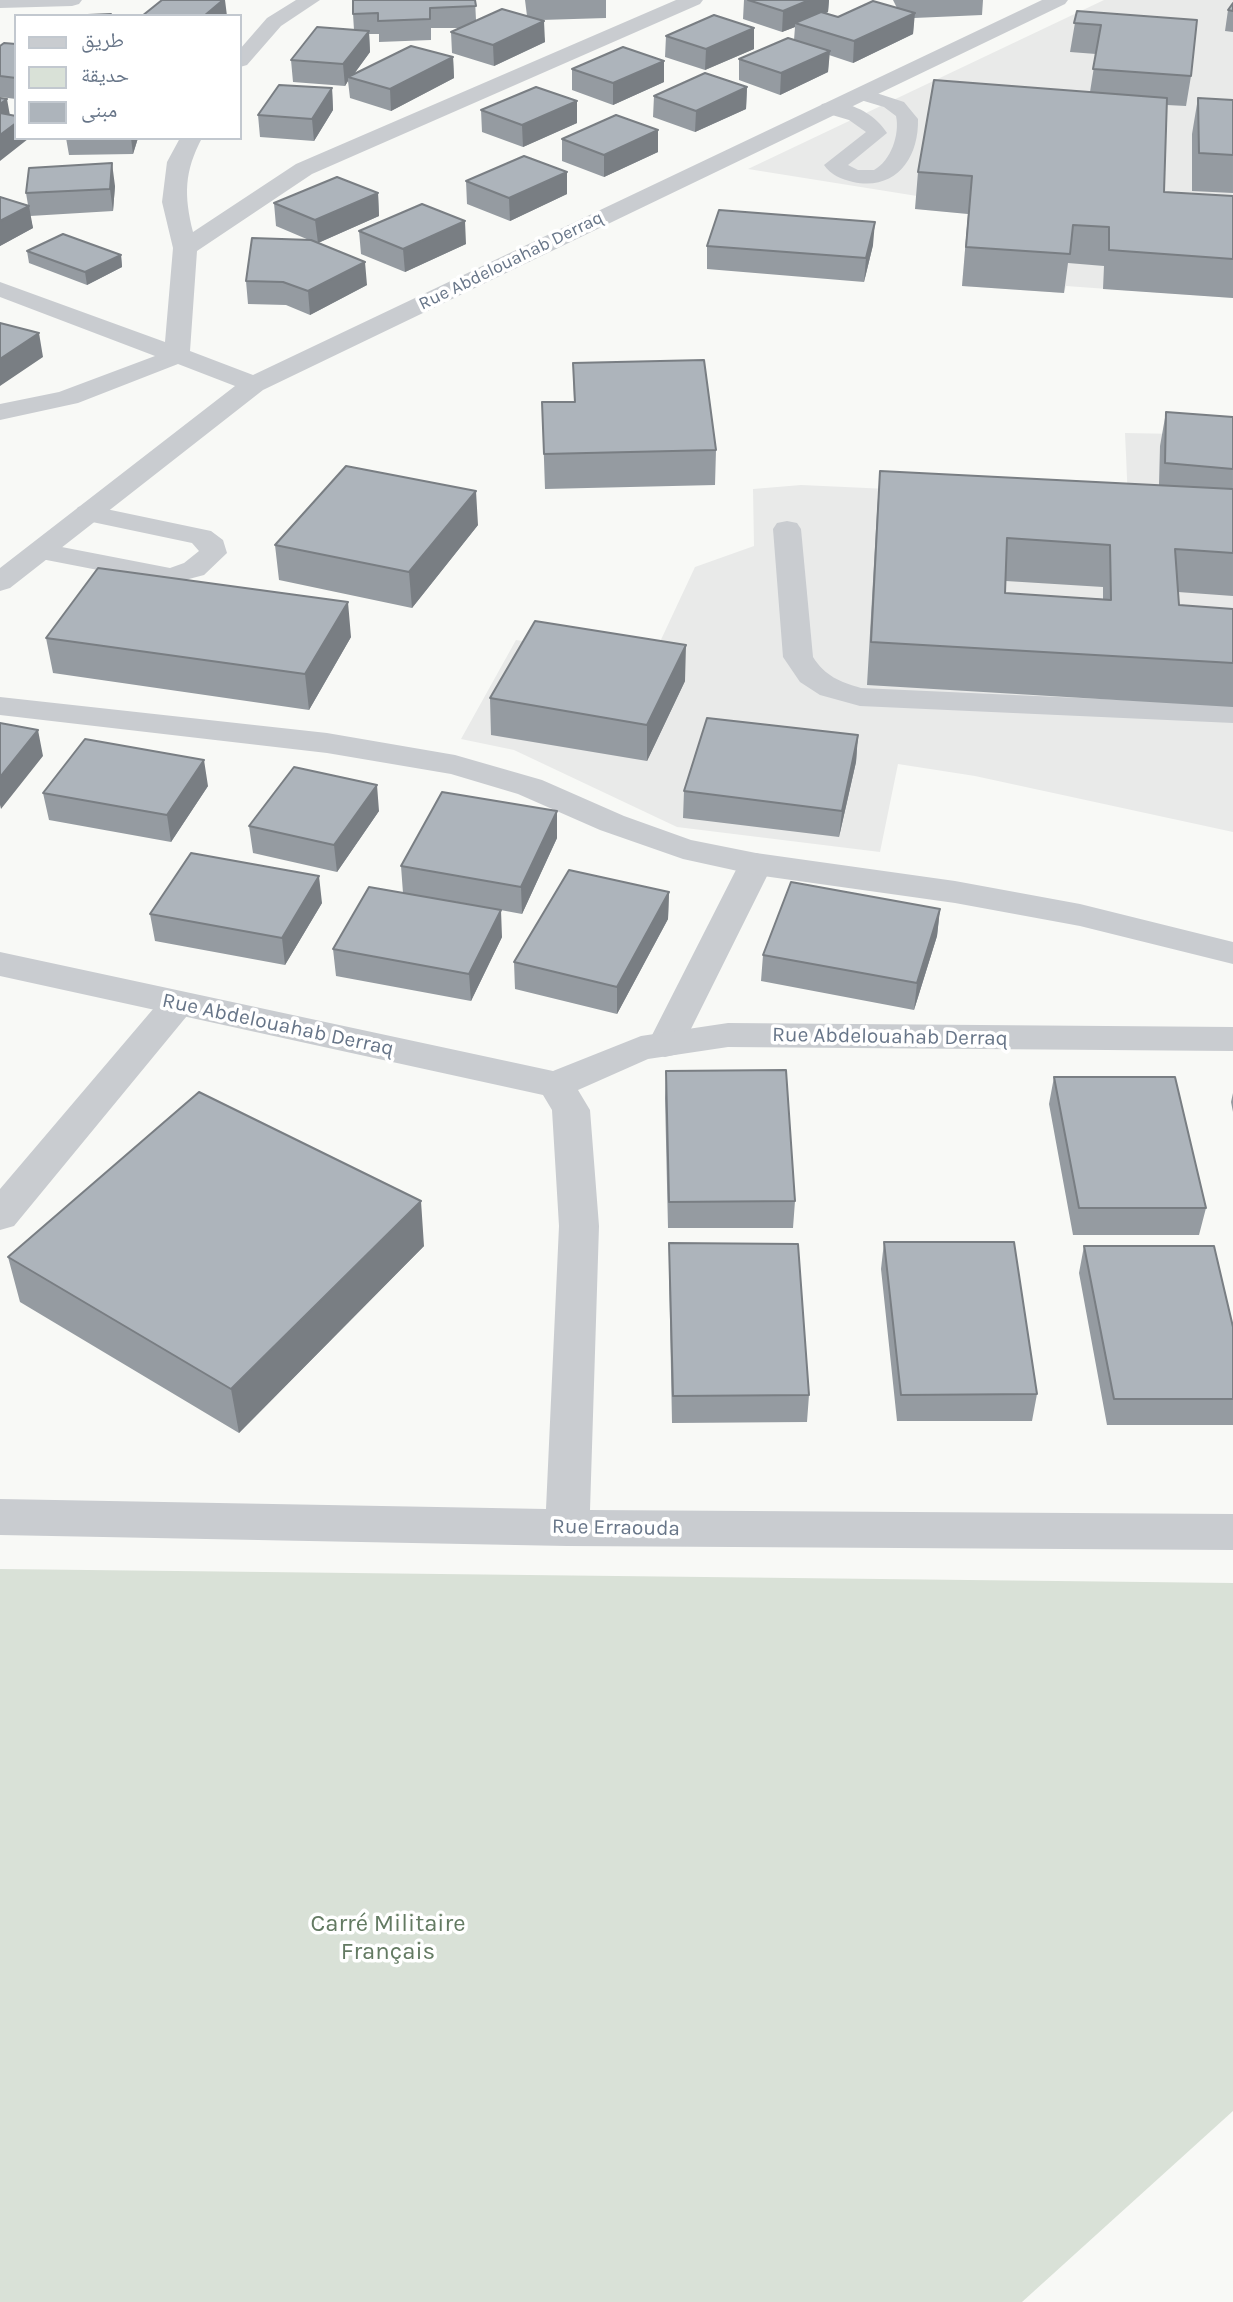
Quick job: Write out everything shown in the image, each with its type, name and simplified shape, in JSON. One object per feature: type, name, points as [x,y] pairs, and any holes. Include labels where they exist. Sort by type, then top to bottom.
[{"type":"street","points":[[0,2],[72,0]]},
{"type":"street","points":[[242,59],[274,22],[310,0]]},
{"type":"street","points":[[184,248],[304,169],[693,0]]},
{"type":"street","name":"Rue Abdelouahab Derraq","points":[[0,582],[254,384],[1058,0]]},
{"type":"street","points":[[0,18],[25,1]]},
{"type":"street","points":[[177,355],[184,248],[174,202],[178,162],[190,140]]},
{"type":"street","points":[[0,289],[254,384]]},
{"type":"street","points":[[0,412],[57,401],[101,388],[177,355]]},
{"type":"street","points":[[0,706],[327,743],[455,765],[530,787],[612,823],[683,849],[756,864],[955,892],[1080,915],[1233,953]]},
{"type":"street","points":[[666,1045],[756,864]]},
{"type":"street","name":"Rue Abdelouahab Derraq","points":[[0,964],[556,1085],[641,1048],[728,1035],[1233,1039]]},
{"type":"street","points":[[0,1216],[177,1003]]},
{"type":"street","points":[[556,1085],[571,1110],[579,1226],[567,1528]]},
{"type":"street","name":"Rue Erraouda","points":[[0,1517],[567,1528],[1233,1532]]},
{"type":"lane","points":[[829,108],[859,117],[874,127],[877,133],[835,165],[839,170],[857,176],[881,175],[894,165],[909,126],[906,114],[895,106],[861,94]]},
{"type":"lane","points":[[41,551],[170,576],[187,574],[200,567],[213,553],[213,547],[201,537],[87,513]]},
{"type":"lane","points":[[787,529],[798,657],[810,676],[830,689],[860,697],[1233,714]]},
{"type":"shaded area","points":[[1104,0],[1233,0],[1233,298],[1066,286],[1064,293],[962,286],[968,214],[915,209],[917,196],[748,169]]},
{"type":"shaded area","points":[[1125,433],[1233,435],[1233,832],[975,776],[898,764],[880,852],[677,827],[514,750],[461,739],[516,640],[651,661],[695,567],[754,546],[753,489],[801,485],[1128,500]]},
{"type":"green space","name":"Carré Militaire Français","points":[[0,1569],[1233,1583],[1233,2111],[1022,2302],[0,2302]]},
{"type":"building","points":[[162,0],[223,0],[206,14],[144,14]]},
{"type":"building","points":[[353,0],[475,0],[476,6],[430,8],[430,19],[378,21],[378,13],[353,14]]},
{"type":"building","points":[[748,0],[809,0],[783,11]]},
{"type":"building","points":[[873,1],[915,13],[854,41],[795,23],[821,12],[838,17]]},
{"type":"building","points":[[502,9],[544,21],[493,45],[451,32]]},
{"type":"building","points":[[1077,11],[1197,20],[1191,76],[1093,69],[1101,25],[1074,23]]},
{"type":"building","points":[[714,15],[754,28],[706,49],[666,36]]},
{"type":"building","points":[[317,27],[369,31],[343,64],[291,60]]},
{"type":"building","points":[[788,38],[830,51],[781,73],[739,59]]},
{"type":"building","points":[[4,43],[14,44],[14,78],[0,76],[0,46]]},
{"type":"building","points":[[411,46],[453,57],[390,89],[348,77]]},
{"type":"building","points":[[623,47],[664,61],[613,83],[572,69]]},
{"type":"building","points":[[705,73],[747,87],[696,111],[654,96]]},
{"type":"building","points":[[934,80],[1167,98],[1164,192],[1233,196],[1233,259],[1109,250],[1109,227],[1073,225],[1070,254],[966,247],[972,176],[918,172]]},
{"type":"building","points":[[279,85],[332,88],[312,119],[258,115]]},
{"type":"building","points":[[536,87],[577,101],[522,125],[481,110]]},
{"type":"building","points":[[1198,98],[1233,100],[1233,155],[1199,153]]},
{"type":"building","points":[[0,113],[14,116],[14,124],[0,135]]},
{"type":"building","points":[[616,115],[658,130],[604,155],[562,139]]},
{"type":"building","points":[[524,156],[567,172],[509,198],[466,181]]},
{"type":"building","points":[[112,163],[110,189],[26,193],[29,168]]},
{"type":"building","points":[[337,177],[378,193],[315,220],[274,203]]},
{"type":"building","points":[[0,197],[29,206],[0,221]]},
{"type":"building","points":[[422,204],[465,221],[403,249],[359,231]]},
{"type":"building","points":[[719,210],[875,222],[866,258],[707,246]]},
{"type":"building","points":[[63,234],[121,255],[85,272],[27,251]]},
{"type":"building","points":[[252,238],[311,240],[365,262],[308,291],[283,282],[246,281]]},
{"type":"building","points":[[0,323],[39,333],[0,359]]},
{"type":"building","points":[[704,360],[716,450],[544,454],[542,402],[575,402],[573,363]]},
{"type":"building","points":[[1166,412],[1233,417],[1233,469],[1165,463]]},
{"type":"building","points":[[346,466],[476,491],[409,572],[275,545]]},
{"type":"building","points":[[880,471],[1233,489],[1233,553],[1175,549],[1179,605],[1233,609],[1233,663],[871,642]],"holes":[[[1007,538],[1110,545],[1111,600],[1005,593]]]},
{"type":"building","points":[[98,568],[348,602],[305,674],[46,638]]},
{"type":"building","points":[[535,621],[686,645],[647,725],[490,698]]},
{"type":"building","points":[[707,718],[858,735],[842,811],[684,791]]},
{"type":"building","points":[[0,723],[38,730],[0,777]]},
{"type":"building","points":[[85,739],[204,760],[167,815],[43,793]]},
{"type":"building","points":[[294,767],[377,785],[334,845],[249,826]]},
{"type":"building","points":[[442,792],[557,811],[521,887],[401,866]]},
{"type":"building","points":[[191,853],[319,876],[282,938],[150,914]]},
{"type":"building","points":[[569,870],[669,892],[617,987],[514,962]]},
{"type":"building","points":[[791,882],[940,909],[917,983],[763,955]]},
{"type":"building","points":[[369,887],[501,910],[469,974],[333,949]]},
{"type":"building","points":[[786,1070],[795,1201],[669,1202],[666,1071]]},
{"type":"building","points":[[1054,1077],[1175,1077],[1206,1208],[1079,1208]]},
{"type":"building","points":[[199,1092],[421,1201],[231,1389],[8,1257]]},
{"type":"building","points":[[884,1242],[1014,1242],[1037,1394],[901,1395]]},
{"type":"building","points":[[669,1243],[798,1244],[809,1395],[673,1396]]},
{"type":"building","points":[[1084,1246],[1214,1246],[1233,1327],[1233,1399],[1114,1399]]}]
